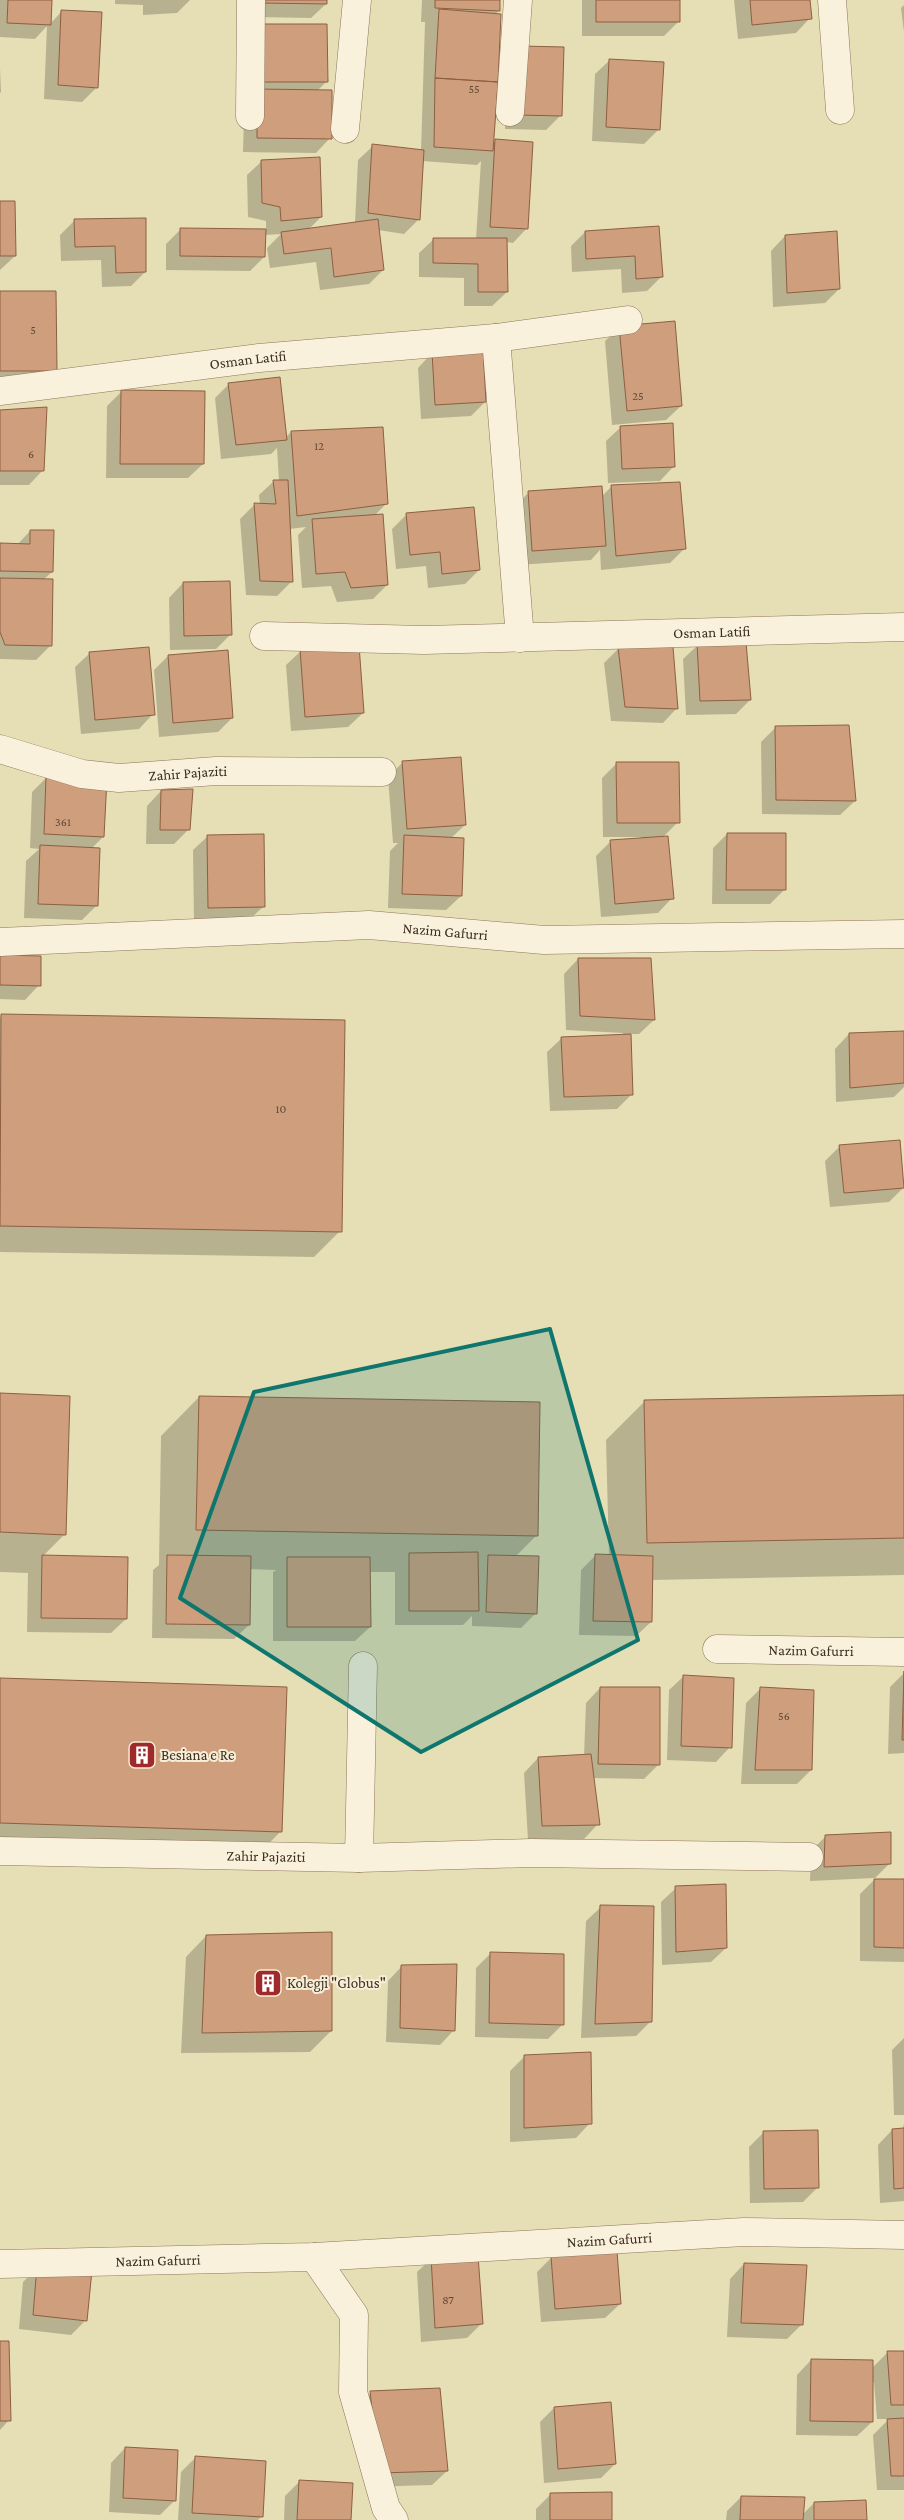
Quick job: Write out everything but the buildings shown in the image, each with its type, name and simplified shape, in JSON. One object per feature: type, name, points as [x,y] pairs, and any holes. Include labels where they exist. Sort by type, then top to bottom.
[{"type":"street","points":[[250,0],[250,116]]},
{"type":"street","points":[[345,129],[357,0]]},
{"type":"street","points":[[510,112],[518,0]]},
{"type":"street","points":[[832,0],[840,110]]},
{"type":"street","name":"Osman Latifi","points":[[0,391],[259,358],[496,338],[628,320]]},
{"type":"street","points":[[496,338],[520,638]]},
{"type":"street","name":"Osman Latifi","points":[[264,636],[424,640],[904,627]]},
{"type":"street","name":"Zahir Pajaziti","points":[[0,749],[82,774],[119,778],[216,771],[382,772]]},
{"type":"street","name":"Nazim Gafurri","points":[[0,942],[369,925],[544,940],[898,934]]},
{"type":"street","name":"Nazim Gafurri","points":[[717,1649],[904,1652]]},
{"type":"street","points":[[359,1858],[363,1666]]},
{"type":"street","name":"Zahir Pajaziti","points":[[0,1851],[359,1858],[531,1854],[808,1857]]},
{"type":"street","name":"Nazim Gafurri","points":[[0,2264],[314,2257],[744,2232],[904,2235]]},
{"type":"street","points":[[314,2257],[354,2315],[356,2347],[353,2392],[386,2508],[394,2520]]},
{"type":"highlighted area","points":[[550,1329],[638,1640],[421,1752],[180,1598],[254,1392]]},
{"type":"shaded area","points":[[0,0],[904,0],[904,2520],[0,2520]]},
{"type":"place","name":"Besiana e Re","points":[[142,1755]]},
{"type":"place","name":"Kolegji \"Globus\"","points":[[268,1983]]}]
